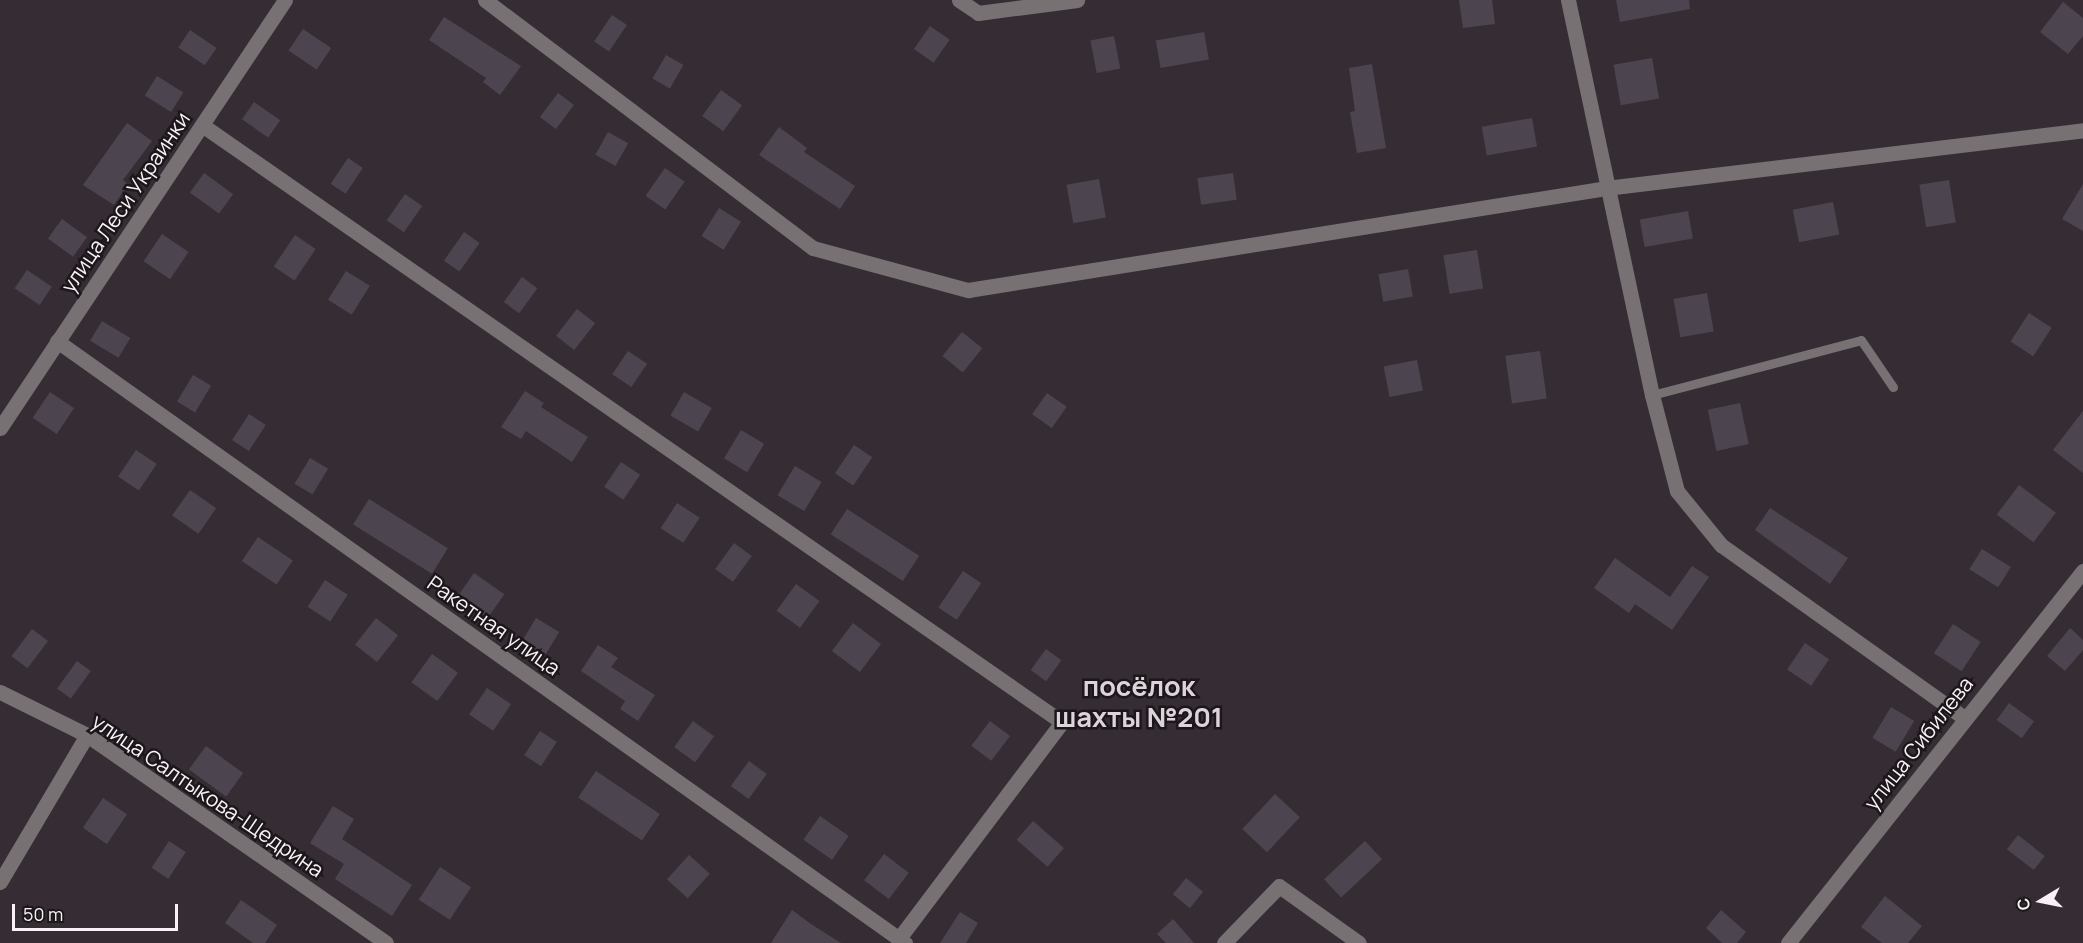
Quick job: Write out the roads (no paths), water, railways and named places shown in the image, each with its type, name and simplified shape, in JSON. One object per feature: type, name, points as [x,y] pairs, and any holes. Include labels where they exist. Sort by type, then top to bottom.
[{"type":"street","name":"улица Леси Украинки","points":[[0,428],[285,0]]},
{"type":"street","points":[[485,0],[813,248],[968,290],[1606,188],[2083,130]]},
{"type":"street","points":[[958,0],[978,13],[1077,0]]},
{"type":"street","points":[[1568,0],[1606,188],[1652,395],[1677,491],[1721,545],[1964,718]]},
{"type":"street","points":[[201,125],[1062,722],[902,941]]},
{"type":"street","name":"Ракетная улица","points":[[57,341],[902,941]]},
{"type":"street","name":"улица Сибилева","points":[[1788,943],[1964,718],[2083,571]]},
{"type":"street","name":"улица Салтыкова-Щедрина","points":[[0,692],[87,735],[386,943]]},
{"type":"street","points":[[0,882],[87,735]]},
{"type":"street","points":[[1224,943],[1279,886],[1359,943]]},
{"type":"lane","points":[[1652,395],[1861,340],[1893,387]]},
{"type":"district","name":"посёлок шахты №201","points":[[1139,700]]}]
